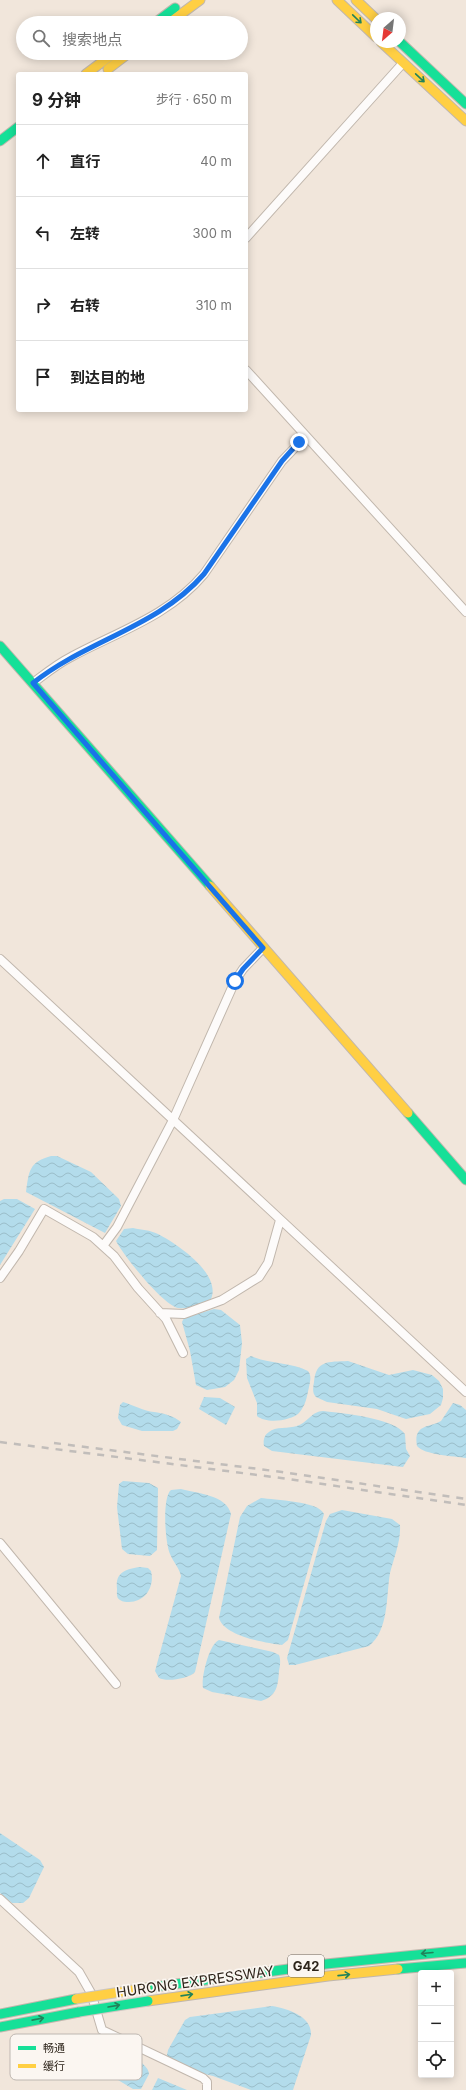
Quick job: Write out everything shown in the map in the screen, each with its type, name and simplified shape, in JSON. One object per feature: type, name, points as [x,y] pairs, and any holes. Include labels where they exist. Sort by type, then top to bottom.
[{"type":"main road","points":[[164,16],[186,0]]},
{"type":"main road","points":[[178,16],[200,0]]},
{"type":"main road","points":[[338,0],[370,31]]},
{"type":"main road","points":[[356,0],[370,13]]},
{"type":"main road","points":[[387,48],[466,122]]},
{"type":"main road","points":[[406,48],[466,104]]},
{"type":"main road","points":[[89,72],[105,60]]},
{"type":"main road","points":[[104,72],[120,60]]},
{"type":"main road","points":[[3,145],[16,129]]},
{"type":"main road","points":[[3,145],[16,139]]},
{"type":"main road","points":[[0,646],[466,1180]]},
{"type":"main road","name":"HURONG EXPRESSWAY","points":[[0,2014],[146,1988],[326,1964],[466,1950]]},
{"type":"main road","name":"HURONG EXPRESSWAY","points":[[0,2027],[148,2001],[328,1976],[466,1963]]},
{"type":"street","points":[[248,236],[403,63]]},
{"type":"street","points":[[248,372],[466,612]]},
{"type":"street","points":[[33,683],[53,667],[158,613],[190,589],[204,574],[282,461],[306,436]]},
{"type":"street","points":[[103,1246],[117,1227],[173,1120],[235,981],[243,969],[263,948]]},
{"type":"street","points":[[0,959],[466,1392]]},
{"type":"street","points":[[0,1278],[19,1251],[44,1209],[84,1231],[114,1256],[138,1288],[166,1319],[183,1353]]},
{"type":"street","points":[[160,1313],[184,1314],[222,1300],[259,1277],[268,1263],[280,1220]]},
{"type":"street","points":[[0,1544],[116,1684]]},
{"type":"street","points":[[0,1899],[79,1972],[91,1993],[102,2030],[110,2034]]},
{"type":"street","points":[[142,2049],[203,2078],[207,2082],[208,2090]]},
{"type":"water","points":[[51,1156],[57,1156],[91,1172],[119,1199],[121,1206],[105,1233],[26,1192],[31,1168],[38,1161]]},
{"type":"water","points":[[4,1199],[17,1199],[35,1209],[0,1265],[0,1201]]},
{"type":"water","points":[[133,1228],[149,1231],[166,1238],[195,1260],[210,1280],[213,1289],[211,1299],[191,1307],[178,1308],[171,1305],[163,1298],[144,1279],[116,1241],[124,1229]]},
{"type":"water","points":[[214,1309],[221,1310],[240,1325],[242,1343],[239,1370],[234,1380],[225,1387],[207,1390],[196,1385],[190,1351],[182,1322],[184,1318]]},
{"type":"water","points":[[251,1356],[258,1359],[294,1366],[308,1371],[310,1379],[308,1394],[305,1404],[299,1413],[285,1420],[272,1421],[257,1416],[257,1403],[247,1378],[246,1359]]},
{"type":"water","points":[[348,1361],[389,1375],[413,1370],[432,1375],[439,1381],[443,1389],[441,1405],[430,1414],[406,1419],[377,1409],[327,1402],[316,1397],[313,1392],[313,1386],[315,1375],[320,1366],[329,1362]]},
{"type":"water","points":[[204,1397],[220,1398],[235,1407],[226,1425],[199,1409]]},
{"type":"water","points":[[123,1402],[146,1410],[168,1415],[181,1422],[177,1429],[173,1431],[142,1431],[122,1425],[118,1418],[120,1405]]},
{"type":"water","points":[[453,1403],[460,1405],[466,1410],[466,1458],[432,1453],[417,1446],[416,1439],[420,1430],[441,1421]]},
{"type":"water","points":[[323,1411],[367,1417],[399,1428],[405,1434],[406,1449],[410,1456],[403,1467],[272,1451],[264,1446],[265,1436],[272,1430],[297,1426],[316,1413]]},
{"type":"water","points":[[123,1481],[149,1483],[158,1488],[157,1550],[150,1556],[128,1554],[122,1549],[117,1507],[119,1484]]},
{"type":"water","points":[[181,1489],[217,1499],[224,1503],[231,1514],[195,1672],[183,1678],[167,1680],[159,1678],[155,1671],[181,1576],[168,1548],[165,1510],[168,1494],[171,1490]]},
{"type":"water","points":[[261,1498],[314,1506],[324,1514],[288,1640],[282,1645],[246,1638],[229,1630],[222,1624],[219,1618],[240,1517],[247,1506]]},
{"type":"water","points":[[342,1510],[392,1519],[400,1525],[398,1543],[390,1573],[386,1612],[380,1631],[369,1646],[295,1665],[289,1665],[287,1658],[326,1521],[330,1514]]},
{"type":"water","points":[[140,1567],[148,1568],[151,1571],[152,1583],[148,1592],[140,1599],[135,1601],[121,1601],[117,1594],[117,1583],[120,1575],[126,1570]]},
{"type":"water","points":[[219,1640],[273,1652],[279,1655],[280,1663],[276,1690],[266,1699],[261,1701],[212,1692],[203,1688],[203,1677],[206,1662],[212,1648]]},
{"type":"water","points":[[0,1833],[40,1860],[44,1867],[29,1898],[23,1903],[12,1903],[0,1893]]},
{"type":"water","points":[[272,2006],[298,2014],[308,2023],[310,2028],[311,2035],[293,2090],[251,2090],[213,2076],[197,2072],[168,2060],[168,2050],[185,2020],[190,2017]]},
{"type":"water","points":[[142,2063],[149,2074],[141,2089],[133,2089],[118,2080],[142,2080]]},
{"type":"water","points":[[158,2078],[187,2090],[152,2090]]},
{"type":"railway","points":[[0,1442],[281,1478],[466,1505]]},
{"type":"railway","points":[[54,1443],[282,1472],[466,1499]]},
{"type":"traffic: fast","points":[[164,16],[175,8]]},
{"type":"traffic: fast","points":[[406,48],[466,104]]},
{"type":"traffic: fast","points":[[0,141],[16,129]]},
{"type":"traffic: fast","points":[[0,646],[210,886]]},
{"type":"traffic: fast","points":[[408,1113],[466,1180]]},
{"type":"traffic: fast","points":[[146,1988],[326,1964],[466,1950]]},
{"type":"traffic: fast","points":[[398,1969],[466,1963]]},
{"type":"traffic: fast","points":[[0,2014],[76,1999]]},
{"type":"traffic: fast","points":[[79,2012],[148,2001]]},
{"type":"traffic: fast","points":[[0,2027],[79,2012]]},
{"type":"traffic: slow","points":[[178,16],[200,0]]},
{"type":"traffic: slow","points":[[337,0],[370,31]]},
{"type":"traffic: slow","points":[[356,0],[370,13]]},
{"type":"traffic: slow","points":[[387,48],[466,121]]},
{"type":"traffic: slow","points":[[89,72],[105,60]]},
{"type":"traffic: slow","points":[[108,69],[120,60]]},
{"type":"traffic: slow","points":[[210,886],[408,1113]]},
{"type":"traffic: slow","points":[[148,2001],[328,1976],[398,1969]]},
{"type":"traffic: slow","points":[[76,1999],[146,1988]]},
{"type":"route","points":[[235,981],[243,969],[263,948],[33,683],[53,667],[131,628],[158,613],[183,596],[204,574],[282,461],[299,442]]}]
